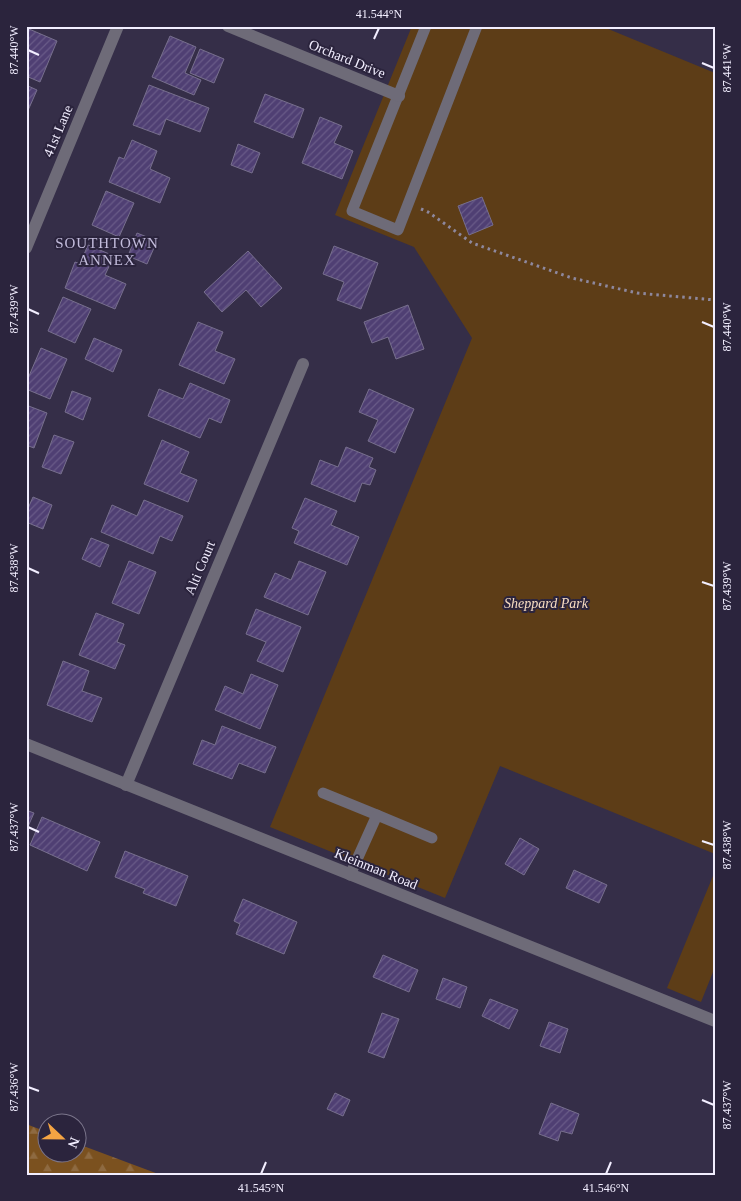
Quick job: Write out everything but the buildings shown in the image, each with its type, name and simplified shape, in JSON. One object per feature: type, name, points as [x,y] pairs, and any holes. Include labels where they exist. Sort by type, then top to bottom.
[{"type":"street","name":"41st Lane","points":[[26,248],[118,26]]},
{"type":"street","name":"Orchard Drive","points":[[228,26],[399,96]]},
{"type":"street","name":"Alti Court","points":[[126,785],[303,364]]},
{"type":"street","name":"Kleinman Road","points":[[26,744],[715,1021]]},
{"type":"lane","points":[[426,26],[352,211],[398,230],[477,26]]},
{"type":"lane","points":[[323,793],[432,838]]},
{"type":"lane","points":[[350,875],[377,815]]},
{"type":"path","points":[[409,204],[428,212],[472,243],[572,278],[637,293],[715,300]]},
{"type":"green space","name":"Sheppard Park","points":[[412,26],[601,26],[715,73],[715,854],[500,766],[445,898],[270,827],[472,338],[414,247],[335,215]]},
{"type":"green space","points":[[715,871],[715,967],[701,1002],[667,988]]},
{"type":"green space","points":[[26,1124],[38,1129],[38,1164],[88,1164],[88,1148],[161,1175],[26,1175]]},
{"type":"district","name":"SOUTHTOWN ANNEX","points":[[107,252]]}]
